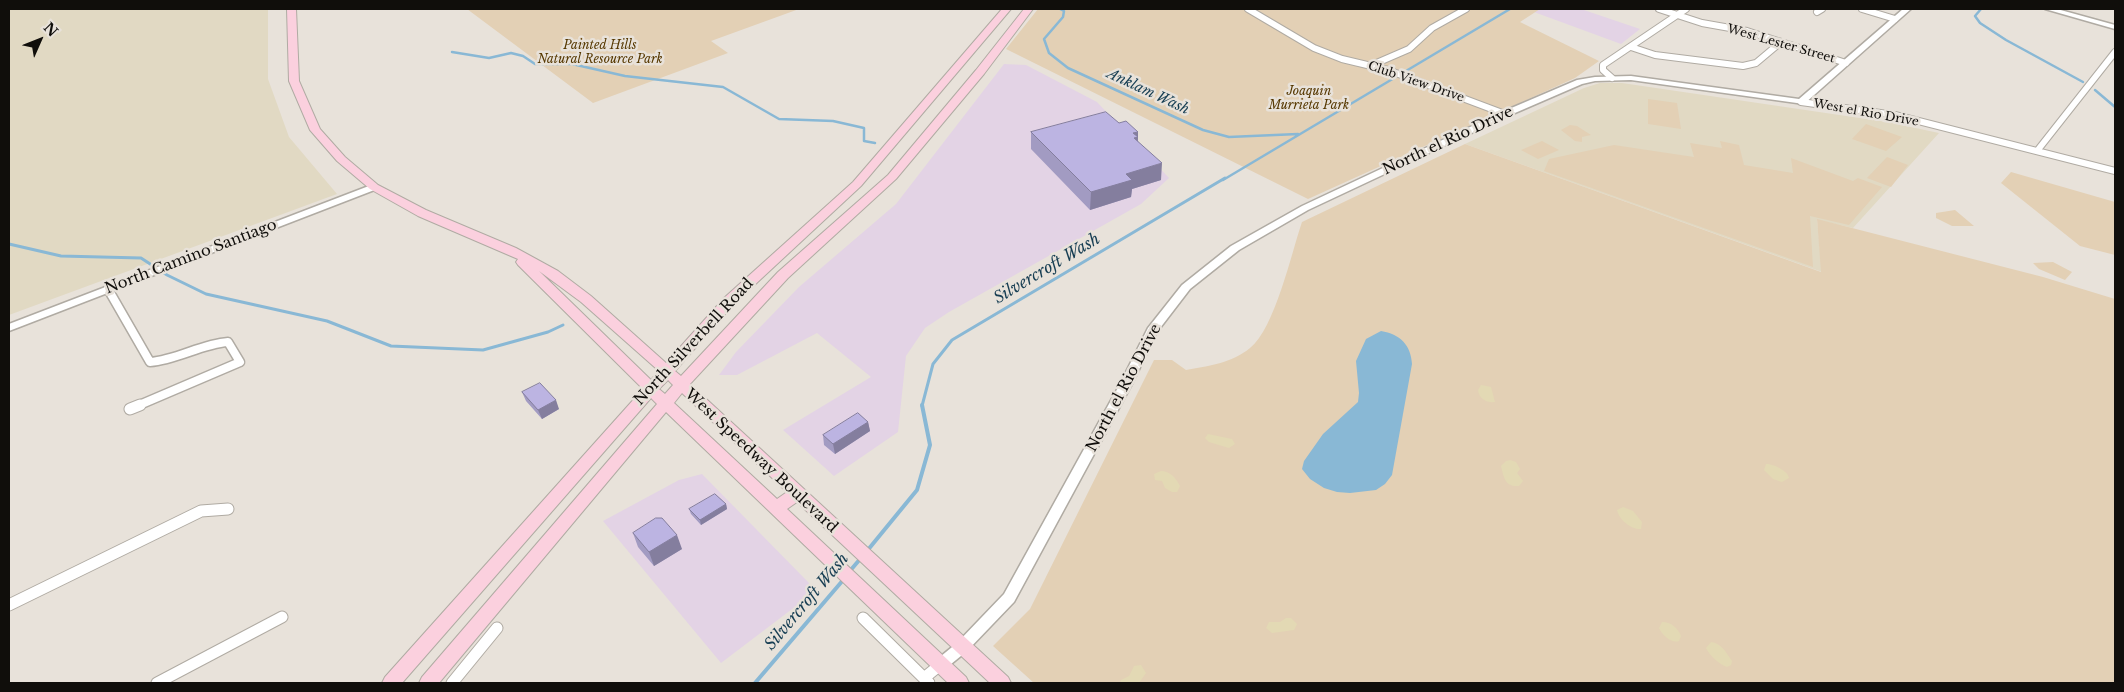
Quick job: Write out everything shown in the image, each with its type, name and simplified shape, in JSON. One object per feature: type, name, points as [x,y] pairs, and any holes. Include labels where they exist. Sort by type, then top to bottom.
[{"type":"main road","name":"West Speedway Boulevard","points":[[291,9],[294,81],[315,130],[341,159],[374,187],[422,213],[512,251],[553,274],[586,299],[666,370],[680,386],[1002,683]]},
{"type":"main road","name":"North Silverbell Road","points":[[391,683],[728,301],[857,184],[1007,9]]},
{"type":"main road","name":"North Silverbell Road","points":[[428,683],[680,386],[783,275],[892,177],[980,72],[1029,9]]},
{"type":"main road","name":"West Speedway Boulevard","points":[[512,251],[665,403],[960,683]]},
{"type":"main road","points":[[776,508],[797,494]]},
{"type":"street","name":"Club View Drive","points":[[1248,9],[1314,48],[1342,59],[1388,70],[1505,114]]},
{"type":"street","points":[[1372,65],[1409,49],[1432,28],[1466,9]]},
{"type":"street","name":"West Lester Street","points":[[1659,9],[1702,23],[1747,31],[1846,63]]},
{"type":"street","points":[[1612,78],[1603,70],[1603,65],[1686,9]]},
{"type":"street","points":[[1862,9],[1895,19]]},
{"type":"street","points":[[1801,102],[1907,9]]},
{"type":"street","points":[[2049,9],[2115,27]]},
{"type":"street","points":[[1631,47],[1655,55],[1747,66],[1756,63],[1781,42]]},
{"type":"street","points":[[2037,151],[2115,52]]},
{"type":"street","name":"West el Rio Drive","points":[[1612,78],[1661,82],[1895,115],[2115,171]]},
{"type":"street","name":"North el Rio Drive","points":[[926,681],[1009,598],[1126,384],[1152,330],[1186,287],[1235,248],[1305,208],[1505,114],[1580,82],[1612,78]]},
{"type":"street","name":"North Camino Santiago","points":[[9,328],[374,187]]},
{"type":"street","points":[[108,289],[150,362],[164,360],[214,342],[228,342],[240,362],[130,409]]},
{"type":"street","points":[[9,606],[201,511],[228,509]]},
{"type":"street","points":[[157,683],[282,617]]},
{"type":"street","points":[[863,618],[926,681]]},
{"type":"street","points":[[452,683],[497,628]]},
{"type":"shaded area","points":[[9,9],[268,9],[268,79],[289,137],[337,194],[9,315]]},
{"type":"shaded area","points":[[1540,9],[1581,9],[1640,29],[1621,44],[1534,12]]},
{"type":"shaded area","points":[[1004,64],[1026,65],[1097,102],[1169,178],[1141,204],[949,312],[925,328],[906,356],[898,432],[834,476],[783,430],[871,377],[817,333],[737,375],[719,375],[736,352],[799,287],[896,204]]},
{"type":"shaded area","points":[[1600,83],[1622,83],[1887,122],[1939,133],[1853,228],[1817,220],[1822,272],[1465,144],[1584,88]]},
{"type":"shaded area","points":[[702,474],[809,583],[804,600],[721,663],[603,521],[679,480]]},
{"type":"green space","name":"Painted Hills Natural Resource Park","points":[[467,9],[799,9],[711,41],[728,53],[593,103]]},
{"type":"green space","name":"Joaquin Murrieta Park","points":[[1038,9],[1540,9],[1520,22],[1599,61],[1575,78],[1308,199],[1006,49]]},
{"type":"green space","points":[[1648,99],[1677,103],[1681,129],[1648,124]]},
{"type":"green space","points":[[1866,124],[1902,137],[1886,151],[1852,139]]},
{"type":"green space","points":[[1570,125],[1577,126],[1591,135],[1582,137],[1582,142],[1575,141],[1561,130]]},
{"type":"green space","points":[[1542,141],[1559,150],[1538,159],[1521,150]]},
{"type":"green space","points":[[1720,141],[1739,145],[1744,165],[1793,173],[1791,158],[1853,181],[1858,178],[1882,187],[1849,225],[1810,216],[1813,267],[1544,171],[1549,159],[1614,145],[1694,157],[1690,143],[1722,148]]},
{"type":"green space","points":[[1465,144],[1821,272],[1817,219],[2043,277],[2115,299],[2115,683],[1034,683],[993,646],[1030,609],[1154,360],[1172,360],[1186,370],[1220,363],[1243,353],[1259,338],[1275,308],[1302,222]]},
{"type":"green space","points":[[1887,157],[1908,165],[1891,187],[1867,178]]},
{"type":"green space","points":[[2011,172],[2115,202],[2115,255],[2080,246],[2001,183]]},
{"type":"green space","points":[[1955,210],[1974,226],[1952,226],[1936,218],[1936,213]]},
{"type":"green space","points":[[2053,262],[2072,272],[2065,280],[2039,269],[2033,263]]},
{"type":"sand","points":[[1481,385],[1491,387],[1495,402],[1489,402],[1482,398],[1478,390]]},
{"type":"sand","points":[[1208,434],[1232,439],[1235,444],[1229,448],[1209,442],[1205,438]]},
{"type":"sand","points":[[1510,460],[1516,462],[1520,469],[1517,473],[1523,481],[1519,486],[1511,485],[1504,478],[1501,466]]},
{"type":"sand","points":[[1766,464],[1780,468],[1789,478],[1782,482],[1773,479],[1764,470]]},
{"type":"sand","points":[[1161,471],[1170,474],[1177,480],[1180,486],[1177,492],[1172,492],[1165,488],[1162,481],[1155,480],[1154,474]]},
{"type":"sand","points":[[1623,507],[1633,511],[1642,522],[1641,529],[1630,526],[1623,521],[1617,510]]},
{"type":"sand","points":[[1286,618],[1291,618],[1297,624],[1294,630],[1272,633],[1266,628],[1269,622],[1280,622]]},
{"type":"sand","points":[[1662,622],[1671,624],[1678,630],[1681,636],[1679,641],[1670,640],[1662,633],[1659,628]]},
{"type":"sand","points":[[1711,642],[1723,648],[1732,661],[1731,665],[1724,666],[1710,654],[1706,648]]},
{"type":"sand","points":[[1141,665],[1146,673],[1139,683],[1120,683],[1121,680],[1129,676],[1134,666]]},
{"type":"water","points":[[1381,331],[1394,335],[1407,346],[1412,364],[1392,475],[1385,484],[1376,490],[1350,493],[1324,488],[1310,479],[1302,469],[1304,461],[1323,434],[1358,402],[1356,361],[1366,339]]},
{"type":"building","points":[[1106,112],[1119,123],[1126,121],[1138,132],[1133,133],[1138,137],[1134,138],[1162,163],[1126,174],[1132,180],[1091,192],[1031,132]]},
{"type":"building","points":[[540,383],[556,400],[538,410],[522,392]]},
{"type":"building","points":[[858,413],[868,422],[833,444],[823,435]]},
{"type":"building","points":[[715,494],[726,504],[700,520],[689,509]]},
{"type":"building","points":[[656,518],[662,518],[677,535],[649,552],[633,533]]},
{"type":"waterway","name":"Anklam Wash","points":[[1060,9],[1064,11],[1063,17],[1044,39],[1049,53],[1068,68],[1203,130],[1229,137],[1298,134]]},
{"type":"waterway","name":"Silvercroft Wash","points":[[1223,180],[1510,9]]},
{"type":"waterway","points":[[1981,9],[1975,16],[1980,23],[2006,40],[2083,82]]},
{"type":"waterway","points":[[452,52],[489,58],[511,53],[523,56],[535,64],[572,64],[625,76],[723,87],[779,119],[833,121],[864,128],[864,141],[875,143]]},
{"type":"waterway","points":[[2095,90],[2115,107]]},
{"type":"waterway","name":"Silvercroft Wash","points":[[922,406],[933,364],[952,340],[1225,178]]},
{"type":"waterway","points":[[9,244],[61,256],[141,258],[167,275],[206,294],[327,321],[391,346],[483,350],[548,332],[563,325]]},
{"type":"waterway","name":"Silvercroft Wash","points":[[867,551],[917,490],[930,445],[922,406]]},
{"type":"waterway","name":"Silvercroft Wash","points":[[849,572],[861,558]]},
{"type":"waterway","name":"Silvercroft Wash","points":[[755,683],[844,579]]}]
